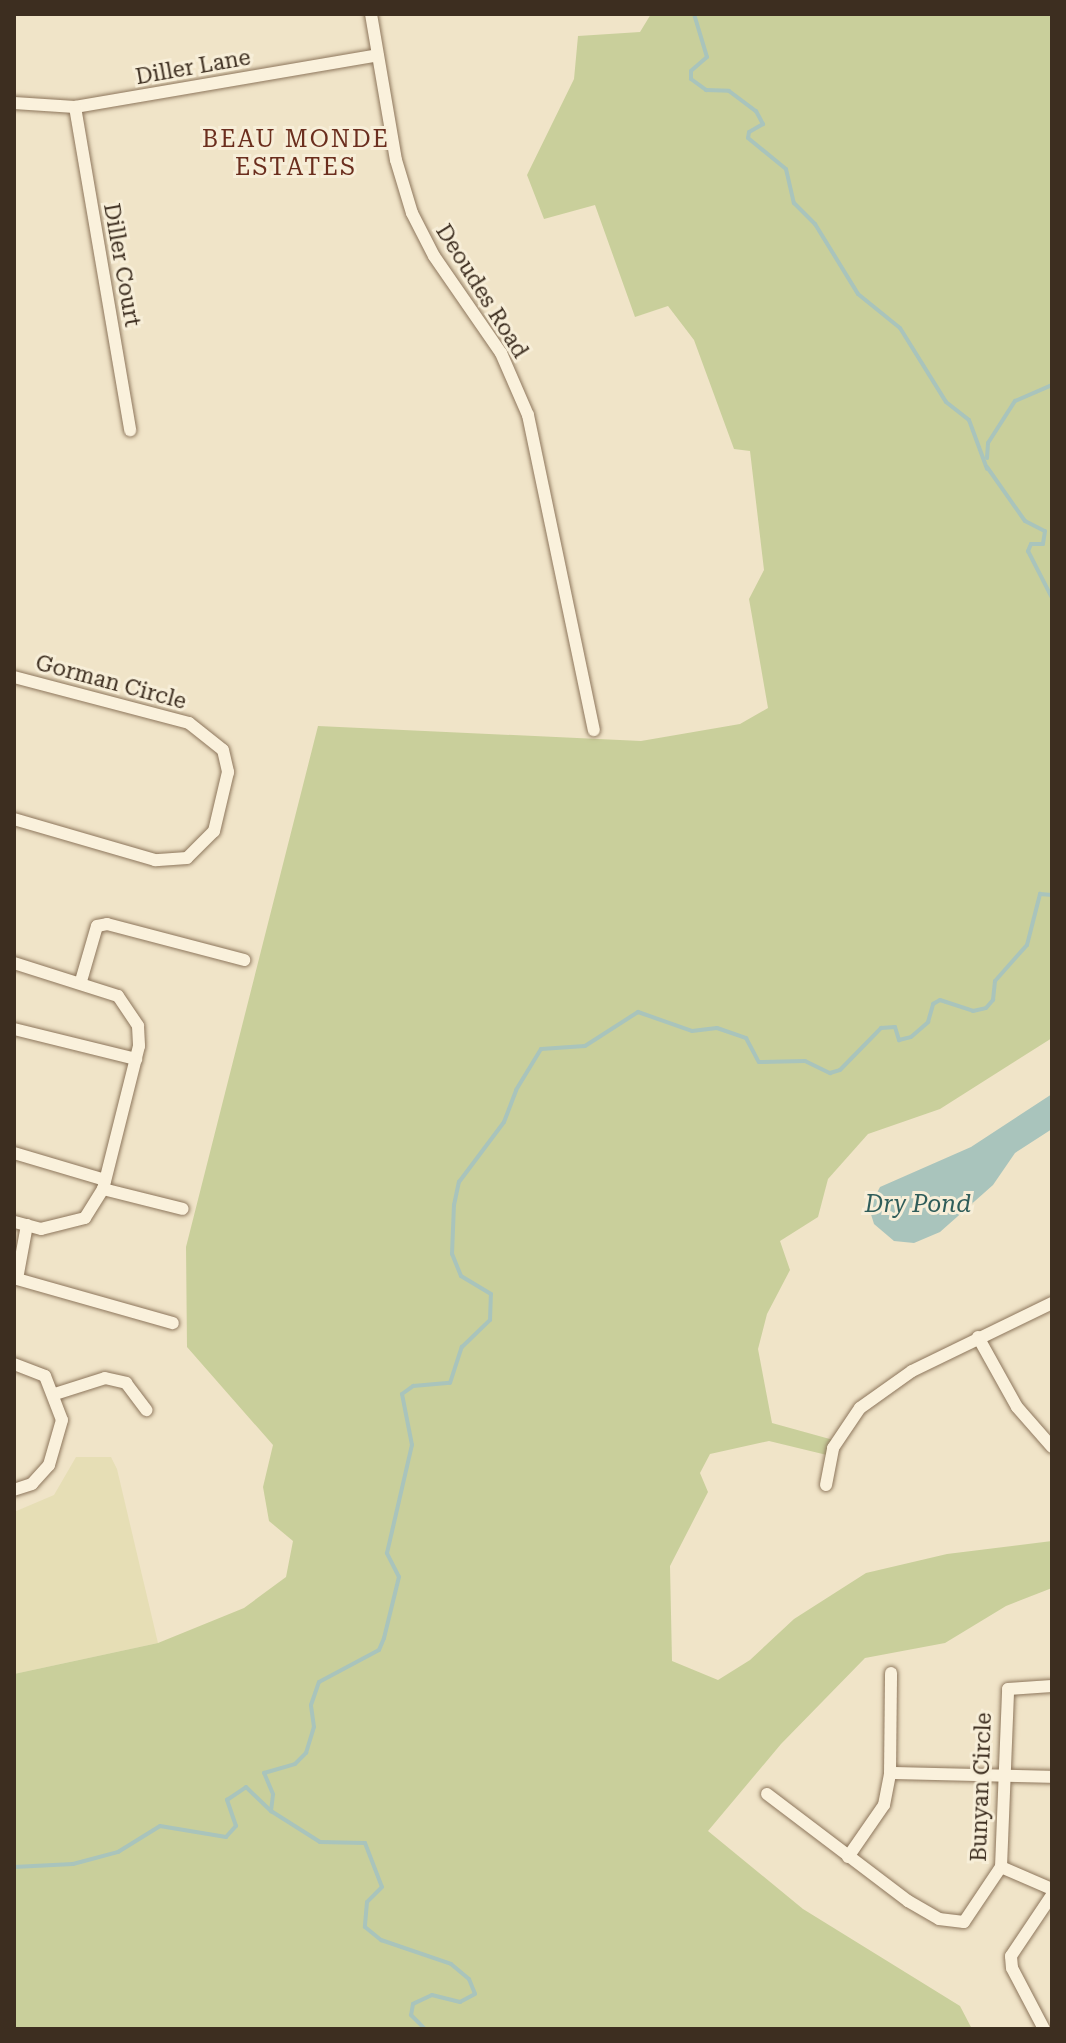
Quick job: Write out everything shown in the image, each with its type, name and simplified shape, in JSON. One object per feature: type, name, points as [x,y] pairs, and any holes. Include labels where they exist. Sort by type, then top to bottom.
[{"type":"street","name":"Deoudes Road","points":[[371,14],[396,160],[412,213],[434,256],[501,353],[528,415],[594,730]]},
{"type":"street","name":"Diller Lane","points":[[14,103],[75,107],[378,55]]},
{"type":"street","name":"Diller Court","points":[[75,107],[130,430]]},
{"type":"street","name":"Gorman Circle","points":[[14,677],[189,723],[223,750],[228,772],[214,831],[187,858],[155,860],[14,819]]},
{"type":"street","points":[[81,981],[97,926],[107,924],[244,960]]},
{"type":"street","points":[[14,963],[81,981],[118,996],[130,1008],[138,1026],[136,1059],[104,1184],[85,1218],[62,1228],[20,1224],[17,1279],[173,1323]]},
{"type":"street","points":[[14,1029],[136,1059]]},
{"type":"street","points":[[14,1153],[183,1209]]},
{"type":"street","points":[[826,1485],[833,1448],[860,1408],[912,1371],[1052,1303]]},
{"type":"street","points":[[978,1337],[1017,1407],[1052,1447]]},
{"type":"street","points":[[14,1364],[45,1376],[55,1394],[62,1420],[49,1465],[32,1484],[14,1490]]},
{"type":"street","points":[[55,1394],[105,1378],[126,1383],[146,1410]]},
{"type":"street","points":[[848,1857],[884,1805],[890,1773],[891,1673]]},
{"type":"street","name":"Bunyan Circle","points":[[767,1794],[908,1901],[955,1923],[972,1915],[1001,1867],[1002,1776],[1008,1689],[1052,1686]]},
{"type":"street","points":[[890,1773],[1052,1777]]},
{"type":"street","points":[[1001,1867],[1052,1892],[1011,1956],[1012,1968],[1044,2029]]},
{"type":"shaded area","points":[[76,1457],[111,1457],[117,1469],[158,1643],[14,1674],[14,1512],[54,1495]]},
{"type":"green space","points":[[651,14],[1052,14],[1052,1038],[940,1109],[868,1134],[828,1179],[818,1217],[780,1241],[790,1270],[767,1314],[758,1349],[772,1423],[837,1441],[831,1456],[769,1441],[710,1454],[700,1473],[708,1492],[670,1566],[672,1661],[718,1680],[750,1660],[794,1619],[866,1573],[947,1554],[1052,1541],[1052,1588],[1006,1606],[945,1643],[865,1658],[781,1744],[708,1831],[803,1909],[960,2006],[972,2029],[14,2029],[14,1674],[158,1643],[244,1608],[286,1577],[293,1541],[269,1521],[263,1487],[273,1445],[187,1347],[186,1247],[318,726],[641,741],[740,724],[768,708],[749,599],[764,570],[750,451],[734,449],[694,340],[668,306],[635,317],[595,205],[544,219],[527,175],[574,79],[578,36],[640,32]]},
{"type":"water","name":"Dry Pond","points":[[1052,1094],[1052,1129],[1015,1153],[993,1185],[940,1232],[914,1243],[894,1241],[874,1224],[869,1208],[880,1187],[971,1147]]},
{"type":"waterway","points":[[694,14],[707,57],[691,71],[691,79],[706,90],[729,91],[756,111],[763,124],[749,132],[748,138],[786,169],[794,203],[815,224],[858,294],[900,328],[946,402],[969,420],[987,469]]},
{"type":"waterway","points":[[987,458],[988,443],[1015,401],[1052,385]]},
{"type":"waterway","points":[[987,467],[1025,521],[1045,531],[1043,544],[1031,544],[1028,551],[1052,598]]},
{"type":"waterway","points":[[271,1811],[273,1794],[264,1773],[295,1764],[306,1753],[314,1727],[311,1705],[319,1682],[379,1650],[384,1638],[399,1577],[387,1553],[412,1445],[402,1394],[413,1386],[450,1383],[462,1347],[490,1320],[491,1294],[461,1276],[452,1254],[454,1205],[459,1182],[504,1122],[516,1090],[541,1049],[585,1046],[638,1012],[692,1031],[717,1028],[746,1038],[759,1062],[805,1061],[830,1073],[840,1070],[881,1028],[895,1027],[899,1040],[911,1037],[928,1022],[933,1004],[940,1000],[973,1011],[986,1008],[993,1000],[995,981],[1027,945],[1040,894],[1052,895]]},
{"type":"waterway","points":[[14,1867],[73,1864],[118,1852],[160,1826],[226,1837],[236,1826],[227,1800],[246,1787],[271,1811],[320,1842],[365,1843],[382,1887],[367,1902],[365,1927],[381,1940],[451,1964],[469,1979],[475,1994],[460,2002],[432,1995],[413,2004],[411,2015],[425,2029]]},
{"type":"district","name":"BEAU MONDE ESTATES","points":[[296,154]]}]
